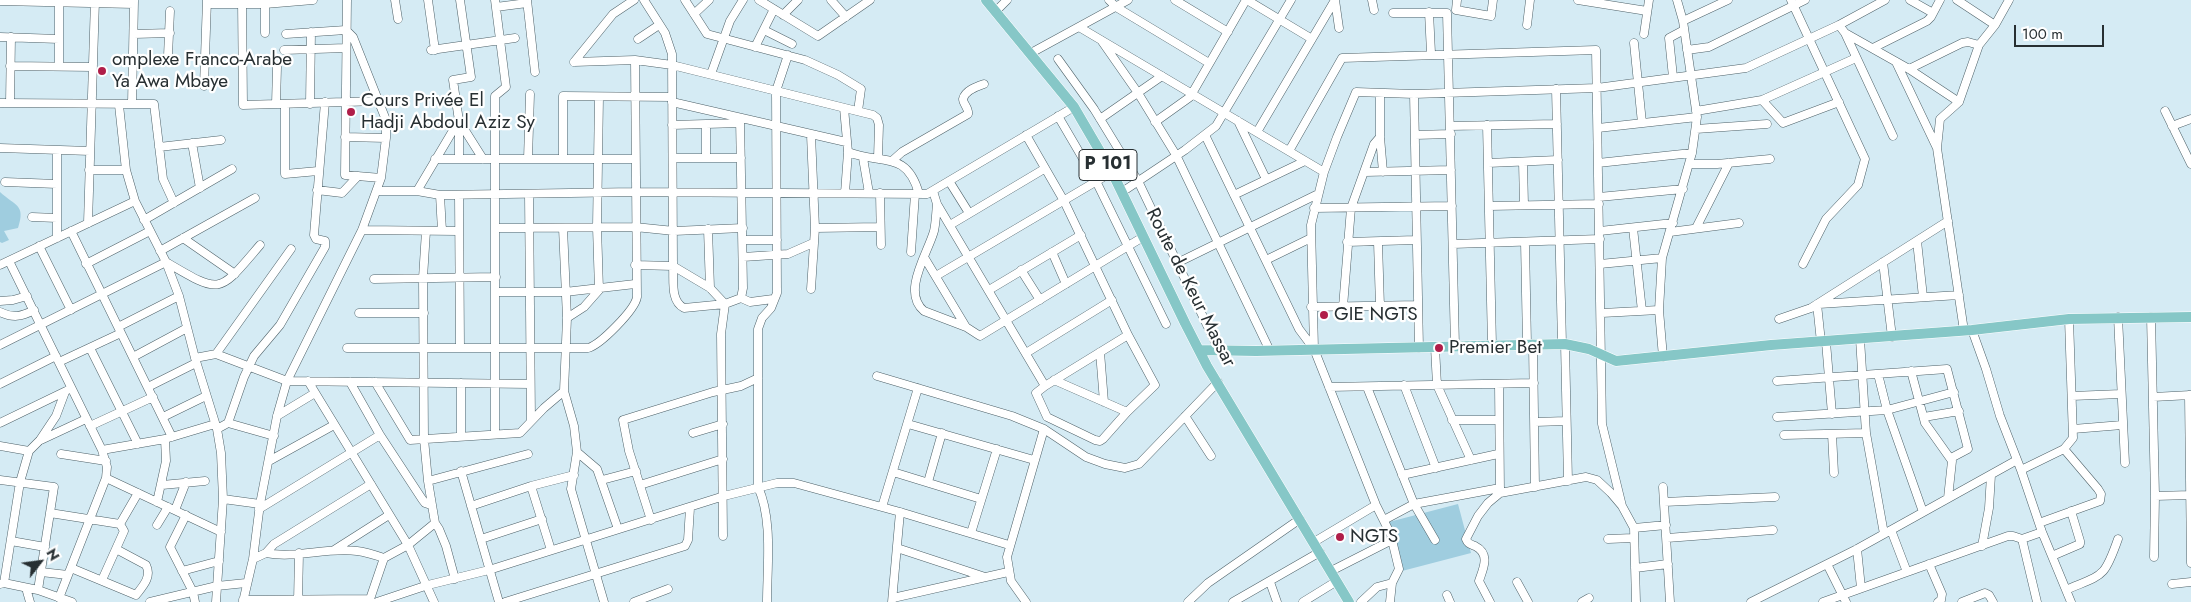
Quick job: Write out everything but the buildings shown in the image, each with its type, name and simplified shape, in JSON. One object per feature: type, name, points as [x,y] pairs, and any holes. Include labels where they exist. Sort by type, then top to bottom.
[{"type":"main road","name":"Route de Keur Massar","points":[[986,0],[1074,106],[1112,172],[1199,350],[1349,602]]},
{"type":"main road","points":[[1199,350],[1270,351],[1564,344],[1589,349],[1616,361],[1968,330],[2069,319],[2191,317]]},
{"type":"street","points":[[204,86],[207,2],[313,0]]},
{"type":"street","points":[[347,0],[345,175],[381,178]]},
{"type":"street","points":[[395,0],[398,19]]},
{"type":"street","points":[[428,0],[433,50],[516,38]]},
{"type":"street","points":[[458,159],[459,122],[453,80],[472,77],[460,0]]},
{"type":"street","points":[[634,0],[613,14],[574,62],[635,60],[672,65],[873,115],[879,120],[878,158]]},
{"type":"street","points":[[644,0],[660,24],[672,54],[673,266],[675,300],[678,305],[684,308],[725,304],[741,298],[750,302],[773,299]]},
{"type":"street","points":[[685,0],[707,34],[805,60],[838,75],[861,89],[858,111]]},
{"type":"street","points":[[694,14],[709,0]]},
{"type":"street","points":[[711,74],[730,22],[742,0]]},
{"type":"street","points":[[758,0],[818,36],[870,0]]},
{"type":"street","points":[[783,15],[789,3],[798,0]]},
{"type":"street","points":[[831,0],[846,17]]},
{"type":"street","points":[[996,11],[1008,0]]},
{"type":"street","points":[[1108,0],[1116,7],[1209,63]]},
{"type":"street","points":[[1031,53],[1128,0]]},
{"type":"street","points":[[1175,0],[1228,32]]},
{"type":"street","points":[[1155,122],[1190,97],[1246,0],[1312,39]]},
{"type":"street","points":[[1122,192],[1176,156],[1216,126],[1291,0]]},
{"type":"street","points":[[1335,0],[1339,28]]},
{"type":"street","points":[[1257,132],[1335,0]]},
{"type":"street","points":[[1372,0],[1374,10]]},
{"type":"street","points":[[1457,0],[1456,10],[1491,16],[1493,0]]},
{"type":"street","points":[[1527,25],[1530,0]]},
{"type":"street","points":[[1578,0],[1647,11]]},
{"type":"street","points":[[1644,34],[1649,0]]},
{"type":"street","points":[[1663,357],[1659,310],[1662,258],[1692,153],[1697,114],[1683,21],[1677,0]]},
{"type":"street","points":[[1683,21],[1728,0]]},
{"type":"street","points":[[1687,50],[1709,48],[1793,3],[1805,0]]},
{"type":"street","points":[[1314,349],[1311,238],[1314,208],[1336,137],[1356,92],[1414,94],[1597,88],[1746,68],[1839,26],[1886,0]]},
{"type":"street","points":[[1910,0],[1933,13]]},
{"type":"street","points":[[1873,48],[1927,21],[1940,0]]},
{"type":"street","points":[[1958,0],[1995,25]]},
{"type":"street","points":[[2009,0],[1995,25],[1979,45],[1959,102],[1940,120],[1937,148],[1959,295],[1968,330],[1986,369],[2000,416],[2042,532],[2071,602]]},
{"type":"street","points":[[0,1],[134,2],[132,104]]},
{"type":"street","points":[[59,1],[59,66]]},
{"type":"street","points":[[496,434],[496,96],[506,88],[496,3],[527,1],[535,72]]},
{"type":"street","points":[[88,223],[94,2]]},
{"type":"street","points":[[242,2],[243,105],[379,101]]},
{"type":"street","points":[[265,2],[265,33]]},
{"type":"street","points":[[1793,3],[1865,159],[1858,185],[1826,218],[1803,264]]},
{"type":"street","points":[[755,47],[774,9]]},
{"type":"street","points":[[168,56],[170,11]]},
{"type":"street","points":[[1429,12],[1430,53]]},
{"type":"street","points":[[1393,13],[1447,13],[1455,346]]},
{"type":"street","points":[[638,39],[660,24]]},
{"type":"street","points":[[1079,26],[1324,172]]},
{"type":"street","points":[[1839,26],[1845,33],[1893,136]]},
{"type":"street","points":[[286,34],[346,30],[353,36],[386,120],[386,138],[381,178],[362,230],[287,381],[277,416],[259,506],[253,559],[243,601],[372,601],[489,570],[724,496],[758,487],[794,483],[900,512],[1009,545]]},
{"type":"street","points":[[764,30],[792,44]]},
{"type":"street","points":[[1673,77],[1669,38],[1684,30]]},
{"type":"street","points":[[310,104],[311,32]]},
{"type":"street","points":[[134,34],[170,33]]},
{"type":"street","points":[[1845,33],[1909,69],[1959,102]]},
{"type":"street","points":[[0,37],[59,38]]},
{"type":"street","points":[[10,103],[11,38]]},
{"type":"street","points":[[1101,40],[1138,93],[1176,156],[1270,351]]},
{"type":"street","points":[[1909,69],[1962,43],[1968,42],[1979,45]]},
{"type":"street","points":[[1634,43],[1642,123]]},
{"type":"street","points":[[284,50],[346,48]]},
{"type":"street","points":[[1289,151],[1342,58],[1430,53],[1596,50],[1602,313],[1602,424],[1622,506],[1634,528],[1636,602]]},
{"type":"street","points":[[767,602],[767,519],[764,500],[758,487],[758,329],[762,318],[771,308],[777,293],[776,91],[788,55]]},
{"type":"street","points":[[1598,128],[1697,114],[1762,100],[1856,58]]},
{"type":"street","points":[[1058,59],[1100,120],[1138,181],[1219,350]]},
{"type":"street","points":[[347,348],[588,348],[597,344],[636,303],[635,60]]},
{"type":"street","points":[[1896,62],[1937,148]]},
{"type":"street","points":[[10,66],[92,67]]},
{"type":"street","points":[[276,104],[278,67]]},
{"type":"street","points":[[1100,120],[1162,76]]},
{"type":"street","points":[[894,160],[902,152],[968,114],[969,111],[963,99],[970,90],[984,84]]},
{"type":"street","points":[[1556,89],[1568,481]]},
{"type":"street","points":[[1380,93],[1380,137],[1383,172]]},
{"type":"street","points":[[528,159],[530,94]]},
{"type":"street","points":[[1414,94],[1419,348]]},
{"type":"street","points":[[563,159],[563,96],[672,99],[740,121],[846,142]]},
{"type":"street","points":[[567,318],[584,307],[598,290],[599,97]]},
{"type":"street","points":[[1762,100],[1783,123],[1839,102]]},
{"type":"street","points":[[228,423],[244,377],[257,352],[280,325],[325,247],[324,240],[316,239],[314,235],[325,102]]},
{"type":"street","points":[[0,103],[154,104],[163,179],[174,203]]},
{"type":"street","points":[[119,104],[126,170],[135,201],[166,262],[179,296],[195,360],[216,427],[221,453],[223,499],[216,602]]},
{"type":"street","points":[[285,104],[285,174],[318,170]]},
{"type":"street","points":[[377,191],[417,191],[440,195],[635,192],[869,192],[917,194],[932,191],[950,181],[1074,106]]},
{"type":"street","points":[[844,108],[848,152],[846,193]]},
{"type":"street","points":[[2165,111],[2190,159]]},
{"type":"street","points":[[1058,116],[1096,181],[1129,245],[1166,324]]},
{"type":"street","points":[[2172,126],[2191,118]]},
{"type":"street","points":[[672,125],[740,121]]},
{"type":"street","points":[[740,121],[743,240],[743,288],[741,298]]},
{"type":"street","points":[[1238,121],[1266,179]]},
{"type":"street","points":[[417,191],[435,158],[459,122]]},
{"type":"street","points":[[459,122],[483,159]]},
{"type":"street","points":[[706,124],[706,158]]},
{"type":"street","points":[[1415,136],[1487,125],[1557,124]]},
{"type":"street","points":[[1696,130],[1767,124]]},
{"type":"street","points":[[1487,125],[1492,345]]},
{"type":"street","points":[[811,135],[815,228],[811,289]]},
{"type":"street","points":[[1026,135],[1064,201],[1128,335],[1155,385],[1100,441],[1094,440],[1047,417],[1036,393],[1128,335]]},
{"type":"street","points":[[1205,135],[1299,329],[1314,349],[1376,505],[1392,540],[1399,568],[1392,583],[1390,602]]},
{"type":"street","points":[[345,136],[386,138]]},
{"type":"street","points":[[1343,307],[1351,208],[1374,144],[1380,137]]},
{"type":"street","points":[[159,147],[221,140]]},
{"type":"street","points":[[192,143],[200,188]]},
{"type":"street","points":[[0,148],[90,151]]},
{"type":"street","points":[[57,150],[57,238]]},
{"type":"street","points":[[848,152],[863,158],[894,160],[912,175],[917,194],[911,252]]},
{"type":"street","points":[[1598,164],[1692,153]]},
{"type":"street","points":[[435,158],[635,159]]},
{"type":"street","points":[[673,158],[740,158]]},
{"type":"street","points":[[863,158],[869,192]]},
{"type":"street","points":[[1689,164],[1770,159]]},
{"type":"street","points":[[1234,195],[1305,160]]},
{"type":"street","points":[[1488,163],[1558,160]]},
{"type":"street","points":[[1524,162],[1524,206]]},
{"type":"street","points":[[1696,228],[1729,163]]},
{"type":"street","points":[[950,225],[1044,168]]},
{"type":"street","points":[[89,170],[126,170]]},
{"type":"street","points":[[144,220],[232,170]]},
{"type":"street","points":[[1364,172],[1451,170]]},
{"type":"street","points":[[936,276],[1112,172]]},
{"type":"street","points":[[317,190],[342,193],[358,176]]},
{"type":"street","points":[[950,181],[969,213]]},
{"type":"street","points":[[5,182],[57,184]]},
{"type":"street","points":[[1489,206],[1559,205],[1683,189]]},
{"type":"street","points":[[932,191],[937,204],[1045,386]]},
{"type":"street","points":[[880,193],[881,245]]},
{"type":"street","points":[[529,194],[531,421]]},
{"type":"street","points":[[1177,262],[1318,194]]},
{"type":"street","points":[[440,195],[442,231]]},
{"type":"street","points":[[459,195],[460,348]]},
{"type":"street","points":[[160,251],[255,198]]},
{"type":"street","points":[[0,265],[135,201]]},
{"type":"street","points":[[937,204],[934,232],[917,273],[916,299],[919,307],[924,312],[966,327],[980,336],[1143,237]]},
{"type":"street","points":[[1314,208],[1452,206]]},
{"type":"street","points":[[32,217],[57,218]]},
{"type":"street","points":[[1779,319],[1802,312],[1817,304],[1948,222]]},
{"type":"street","points":[[1453,244],[1560,241],[1673,223]]},
{"type":"street","points":[[1670,232],[1739,223]]},
{"type":"street","points":[[496,228],[635,227],[674,231],[742,228]]},
{"type":"street","points":[[815,228],[880,227]]},
{"type":"street","points":[[563,228],[567,318],[564,391],[574,426],[577,452],[571,488],[604,602]]},
{"type":"street","points":[[1633,228],[1642,311]]},
{"type":"street","points":[[708,229],[710,288]]},
{"type":"street","points":[[362,230],[458,231]]},
{"type":"street","points":[[86,264],[150,231]]},
{"type":"street","points":[[426,231],[423,278],[424,439],[431,505],[435,523],[446,546],[455,580]]},
{"type":"street","points":[[71,232],[163,417],[168,438],[162,485],[157,502]]},
{"type":"street","points":[[989,290],[1081,235]]},
{"type":"street","points":[[183,238],[235,274]]},
{"type":"street","points":[[1266,260],[1311,238]]},
{"type":"street","points":[[743,240],[777,240]]},
{"type":"street","points":[[1347,242],[1416,240]]},
{"type":"street","points":[[1916,241],[1923,298]]},
{"type":"street","points":[[1378,242],[1380,307]]},
{"type":"street","points":[[1525,242],[1530,344],[1534,383],[1535,487]]},
{"type":"street","points":[[743,257],[788,254],[813,243]]},
{"type":"street","points":[[166,262],[207,285],[223,284],[235,274],[260,245]]},
{"type":"street","points":[[39,246],[71,310]]},
{"type":"street","points":[[148,387],[195,360],[216,354],[291,249]]},
{"type":"street","points":[[1052,252],[1066,284]]},
{"type":"street","points":[[924,257],[966,327]]},
{"type":"street","points":[[1600,264],[1662,258]]},
{"type":"street","points":[[10,261],[57,359],[68,389],[88,422],[106,461],[106,478],[59,598]]},
{"type":"street","points":[[0,345],[166,262]]},
{"type":"street","points":[[1883,262],[1892,337]]},
{"type":"street","points":[[636,264],[673,266],[710,288],[725,304]]},
{"type":"street","points":[[1021,270],[1040,300]]},
{"type":"street","points":[[374,279],[496,277]]},
{"type":"street","points":[[496,292],[530,294],[565,292],[598,290],[635,284]]},
{"type":"street","points":[[1817,304],[1959,295]]},
{"type":"street","points":[[0,307],[26,296]]},
{"type":"street","points":[[0,384],[57,359],[90,348],[179,296]]},
{"type":"street","points":[[0,301],[13,300]]},
{"type":"street","points":[[1026,352],[1112,300]]},
{"type":"street","points":[[723,536],[721,334],[725,304]]},
{"type":"street","points":[[1817,304],[1829,377],[1832,414]]},
{"type":"street","points":[[1312,307],[1418,305]]},
{"type":"street","points":[[0,312],[13,317],[23,316],[34,310]]},
{"type":"street","points":[[1602,313],[1659,310]]},
{"type":"street","points":[[360,313],[424,313]]},
{"type":"street","points":[[2118,317],[2124,463]]},
{"type":"street","points":[[2151,317],[2155,496],[2154,557]]},
{"type":"street","points":[[2021,470],[2064,449],[2073,438],[2069,319]]},
{"type":"street","points":[[133,357],[187,328]]},
{"type":"street","points":[[1860,339],[1866,433],[1888,532],[1907,572]]},
{"type":"street","points":[[1435,347],[1437,385],[1471,460]]},
{"type":"street","points":[[90,348],[138,444]]},
{"type":"street","points":[[1100,352],[1104,402]]},
{"type":"street","points":[[216,354],[287,381],[530,384]]},
{"type":"street","points":[[1776,381],[1947,369],[1968,449],[1951,458]]},
{"type":"street","points":[[1911,371],[1929,430],[1951,458],[1953,466],[1948,498]]},
{"type":"street","points":[[1878,374],[1887,410],[1923,512]]},
{"type":"street","points":[[877,376],[1012,416],[1044,429],[1086,457],[1106,464],[1128,468],[1139,464],[1218,382]]},
{"type":"street","points":[[651,520],[629,451],[623,420],[713,392],[723,391],[758,378]]},
{"type":"street","points":[[1054,380],[1127,412]]},
{"type":"street","points":[[308,381],[408,544],[434,602]]},
{"type":"street","points":[[350,382],[380,435],[422,499],[425,503],[431,505]]},
{"type":"street","points":[[375,382],[410,440],[520,433],[564,391]]},
{"type":"street","points":[[460,383],[461,436]]},
{"type":"street","points":[[1329,387],[1534,383]]},
{"type":"street","points":[[1490,602],[1479,582],[1486,560],[1482,551],[1467,542],[1466,539],[1478,516],[1500,490],[1498,454],[1499,384]]},
{"type":"street","points":[[1404,385],[1436,468]]},
{"type":"street","points":[[1367,387],[1414,504],[1435,540]]},
{"type":"street","points":[[882,507],[918,388]]},
{"type":"street","points":[[0,423],[68,389]]},
{"type":"street","points":[[68,389],[56,416],[40,440],[29,451],[20,482],[11,542],[2,584],[38,590],[72,602]]},
{"type":"street","points":[[1777,417],[1887,410],[1954,392]]},
{"type":"street","points":[[277,416],[315,393]]},
{"type":"street","points":[[2072,396],[2120,394]]},
{"type":"street","points":[[2152,397],[2190,395],[2191,563]]},
{"type":"street","points":[[163,417],[206,396]]},
{"type":"street","points":[[40,440],[88,422],[122,412],[153,397]]},
{"type":"street","points":[[1924,418],[1959,411]]},
{"type":"street","points":[[1185,416],[1211,456]]},
{"type":"street","points":[[1452,420],[1498,420]]},
{"type":"street","points":[[1535,422],[1566,421]]},
{"type":"street","points":[[102,450],[168,438],[228,423],[274,436]]},
{"type":"street","points":[[693,433],[723,424]]},
{"type":"street","points":[[908,424],[1034,460]]},
{"type":"street","points":[[269,461],[334,425]]},
{"type":"street","points":[[2073,429],[2122,425]]},
{"type":"street","points":[[1026,602],[1014,588],[1008,572],[1009,545],[1044,429]]},
{"type":"street","points":[[1784,435],[1866,433]]},
{"type":"street","points":[[928,482],[942,434]]},
{"type":"street","points":[[1832,434],[1834,473]]},
{"type":"street","points":[[223,499],[259,506],[380,435]]},
{"type":"street","points":[[0,446],[29,451]]},
{"type":"street","points":[[970,533],[997,449]]},
{"type":"street","points":[[2039,523],[2100,501],[2101,494],[2064,449]]},
{"type":"street","points":[[577,452],[598,469],[618,530]]},
{"type":"street","points":[[62,454],[106,461]]},
{"type":"street","points":[[428,481],[528,454]]},
{"type":"street","points":[[1402,475],[1498,454]]},
{"type":"street","points":[[640,485],[723,459]]},
{"type":"street","points":[[1751,602],[1857,549],[2017,460]]},
{"type":"street","points":[[461,471],[499,602]]},
{"type":"street","points":[[602,480],[636,471]]},
{"type":"street","points":[[893,472],[981,499]]},
{"type":"street","points":[[471,506],[532,486],[574,475]]},
{"type":"street","points":[[1982,546],[1991,475]]},
{"type":"street","points":[[1384,520],[1414,504],[1500,490],[1535,487],[1586,477],[1597,480],[1622,506]]},
{"type":"street","points":[[106,478],[221,532]]},
{"type":"street","points":[[0,480],[54,487],[38,590]]},
{"type":"street","points":[[162,485],[205,481]]},
{"type":"street","points":[[157,525],[171,509],[186,482]]},
{"type":"street","points":[[253,559],[266,553],[274,544],[370,484]]},
{"type":"street","points":[[532,486],[552,550]]},
{"type":"street","points":[[1663,487],[1670,602]]},
{"type":"street","points":[[120,524],[138,493]]},
{"type":"street","points":[[2155,496],[2190,495]]},
{"type":"street","points":[[1664,502],[1775,497]]},
{"type":"street","points":[[1314,542],[1376,505]]},
{"type":"street","points":[[505,602],[685,546],[688,540],[690,508]]},
{"type":"street","points":[[2052,556],[2080,544],[2071,511]]},
{"type":"street","points":[[900,512],[892,600],[1008,572]]},
{"type":"street","points":[[50,513],[120,524]]},
{"type":"street","points":[[334,550],[389,515]]},
{"type":"street","points":[[186,516],[170,547],[193,592],[195,602]]},
{"type":"street","points":[[481,539],[542,519]]},
{"type":"street","points":[[1188,601],[1208,582],[1300,519]]},
{"type":"street","points":[[372,601],[384,558],[408,544],[435,523]]},
{"type":"street","points":[[102,580],[124,531],[120,524]]},
{"type":"street","points":[[1634,528],[1666,525]]},
{"type":"street","points":[[1667,538],[1773,530]]},
{"type":"street","points":[[1823,602],[1845,598],[1861,588],[2008,536],[2022,540],[2042,532]]},
{"type":"street","points":[[1608,539],[1633,538]]},
{"type":"street","points":[[2066,590],[2102,574],[2109,566],[2118,539]]},
{"type":"street","points":[[1331,570],[1392,540]]},
{"type":"street","points":[[2022,540],[2037,602]]},
{"type":"street","points":[[11,542],[45,547]]},
{"type":"street","points":[[897,548],[986,577]]},
{"type":"street","points":[[41,572],[69,571],[102,580],[137,598],[148,576],[148,569],[146,565],[116,549]]},
{"type":"street","points":[[1857,549],[1861,588]]},
{"type":"street","points":[[266,553],[278,556],[334,550],[357,551],[384,558]]},
{"type":"street","points":[[1234,602],[1320,552]]},
{"type":"street","points":[[298,601],[299,553]]},
{"type":"street","points":[[182,571],[219,561]]},
{"type":"street","points":[[1635,568],[1668,564]]},
{"type":"street","points":[[1827,564],[1845,598]]},
{"type":"street","points":[[1929,564],[1942,594],[1941,600],[1938,602]]},
{"type":"street","points":[[1303,602],[1337,581]]},
{"type":"street","points":[[1270,582],[1276,602]]},
{"type":"street","points":[[1517,582],[1528,602]]},
{"type":"street","points":[[2172,584],[2191,582]]},
{"type":"street","points":[[150,602],[217,586],[246,583]]},
{"type":"street","points":[[1361,602],[1377,587],[1392,583]]},
{"type":"street","points":[[26,588],[30,602]]},
{"type":"street","points":[[639,601],[668,589]]},
{"type":"street","points":[[533,593],[536,602]]},
{"type":"street","points":[[1252,593],[1255,602]]},
{"type":"street","points":[[1962,602],[1985,593],[1989,595],[1992,602]]},
{"type":"shaded area","points":[[0,192],[18,206],[21,214],[18,228],[4,231],[9,240],[2,243],[0,242]]},
{"type":"shaded area","points":[[1458,504],[1471,553],[1402,571],[1389,522]]},
{"type":"place","name":"omplexe Franco-Arabe Ya Awa Mbaye","points":[[102,71]]},
{"type":"place","name":"Cours Privée El Hadji Abdoul Aziz Sy","points":[[351,112]]},
{"type":"place","name":"GIE NGTS","points":[[1324,315]]},
{"type":"place","name":"Premier Bet","points":[[1439,348]]},
{"type":"place","name":"NGTS","points":[[1340,537]]}]
